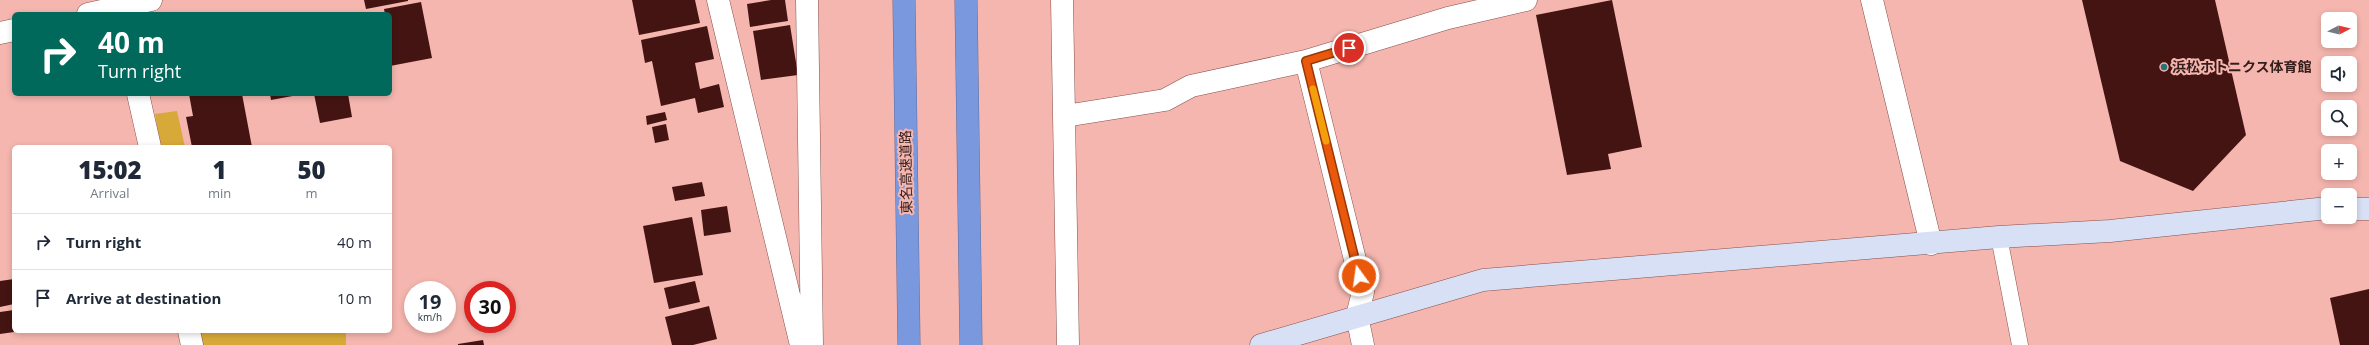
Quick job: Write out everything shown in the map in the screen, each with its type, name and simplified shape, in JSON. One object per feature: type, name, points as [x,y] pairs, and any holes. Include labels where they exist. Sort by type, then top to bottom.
[{"type":"highway","name":"東名高速道路","points":[[904,0],[909,345]]},
{"type":"highway","points":[[966,0],[971,345]]},
{"type":"street","points":[[104,12],[120,10],[151,0]]},
{"type":"street","points":[[718,0],[801,345]]},
{"type":"street","points":[[807,0],[812,345]]},
{"type":"street","points":[[1062,0],[1068,345]]},
{"type":"street","points":[[1065,116],[1165,100],[1191,86],[1306,61],[1493,4],[1526,0]]},
{"type":"street","points":[[1872,0],[1931,244]]},
{"type":"street","points":[[0,33],[12,30]]},
{"type":"street","points":[[1306,61],[1363,292],[1357,316],[1363,345]]},
{"type":"street","points":[[138,96],[150,145]]},
{"type":"street","points":[[1261,345],[1483,280],[1931,244],[1999,237],[2110,231],[2321,209]]},
{"type":"street","points":[[2357,209],[2369,210]]},
{"type":"street","points":[[189,333],[192,345]]},
{"type":"lane","points":[[1999,237],[2020,345]]},
{"type":"shaded area","points":[[177,111],[185,145],[161,145],[155,114]]},
{"type":"shaded area","points":[[196,333],[346,333],[346,345],[199,345]]},
{"type":"building","points":[[364,0],[408,0],[408,1],[366,9]]},
{"type":"building","points":[[632,0],[695,0],[700,23],[639,35]]},
{"type":"building","points":[[771,0],[785,0],[788,21],[750,27],[747,4]]},
{"type":"building","points":[[1612,0],[1642,147],[1608,154],[1611,169],[1567,175],[1536,15]]},
{"type":"building","name":"浜松ホトニクス体育館","points":[[2082,0],[2215,0],[2246,135],[2193,191],[2120,161]]},
{"type":"building","points":[[421,2],[432,58],[392,66],[392,12],[385,12],[384,9]]},
{"type":"building","points":[[790,25],[798,75],[761,80],[753,31]]},
{"type":"building","points":[[707,26],[714,59],[695,63],[700,89],[719,84],[724,107],[698,113],[695,98],[661,106],[652,61],[645,63],[641,40]]},
{"type":"building","points":[[189,96],[242,96],[252,145],[192,145],[186,117],[193,116]]},
{"type":"building","points":[[270,96],[293,96],[271,100]]},
{"type":"building","points":[[314,96],[348,96],[352,117],[320,123]]},
{"type":"building","points":[[665,112],[667,120],[647,125],[646,116]]},
{"type":"building","points":[[666,124],[669,140],[655,143],[652,127]]},
{"type":"building","points":[[702,182],[705,196],[675,201],[672,187]]},
{"type":"building","points":[[727,206],[731,232],[704,236],[701,210]]},
{"type":"building","points":[[692,217],[703,275],[654,283],[643,226]]},
{"type":"building","points":[[12,279],[12,304],[0,307],[0,281]]},
{"type":"building","points":[[695,281],[700,302],[669,309],[664,288]]},
{"type":"building","points":[[2369,289],[2369,345],[2340,345],[2330,298]]},
{"type":"building","points":[[709,306],[717,339],[693,345],[672,345],[665,317]]},
{"type":"building","points":[[12,310],[12,332],[0,334],[0,312]]},
{"type":"building","points":[[483,340],[484,345],[458,345],[458,344]]},
{"type":"slow traffic","points":[[1313,89],[1326,141]]},
{"type":"place","name":"浜松ホトニクス体育館","points":[[2164,67]]},
{"type":"route","points":[[1349,48],[1306,61],[1359,276]]}]
